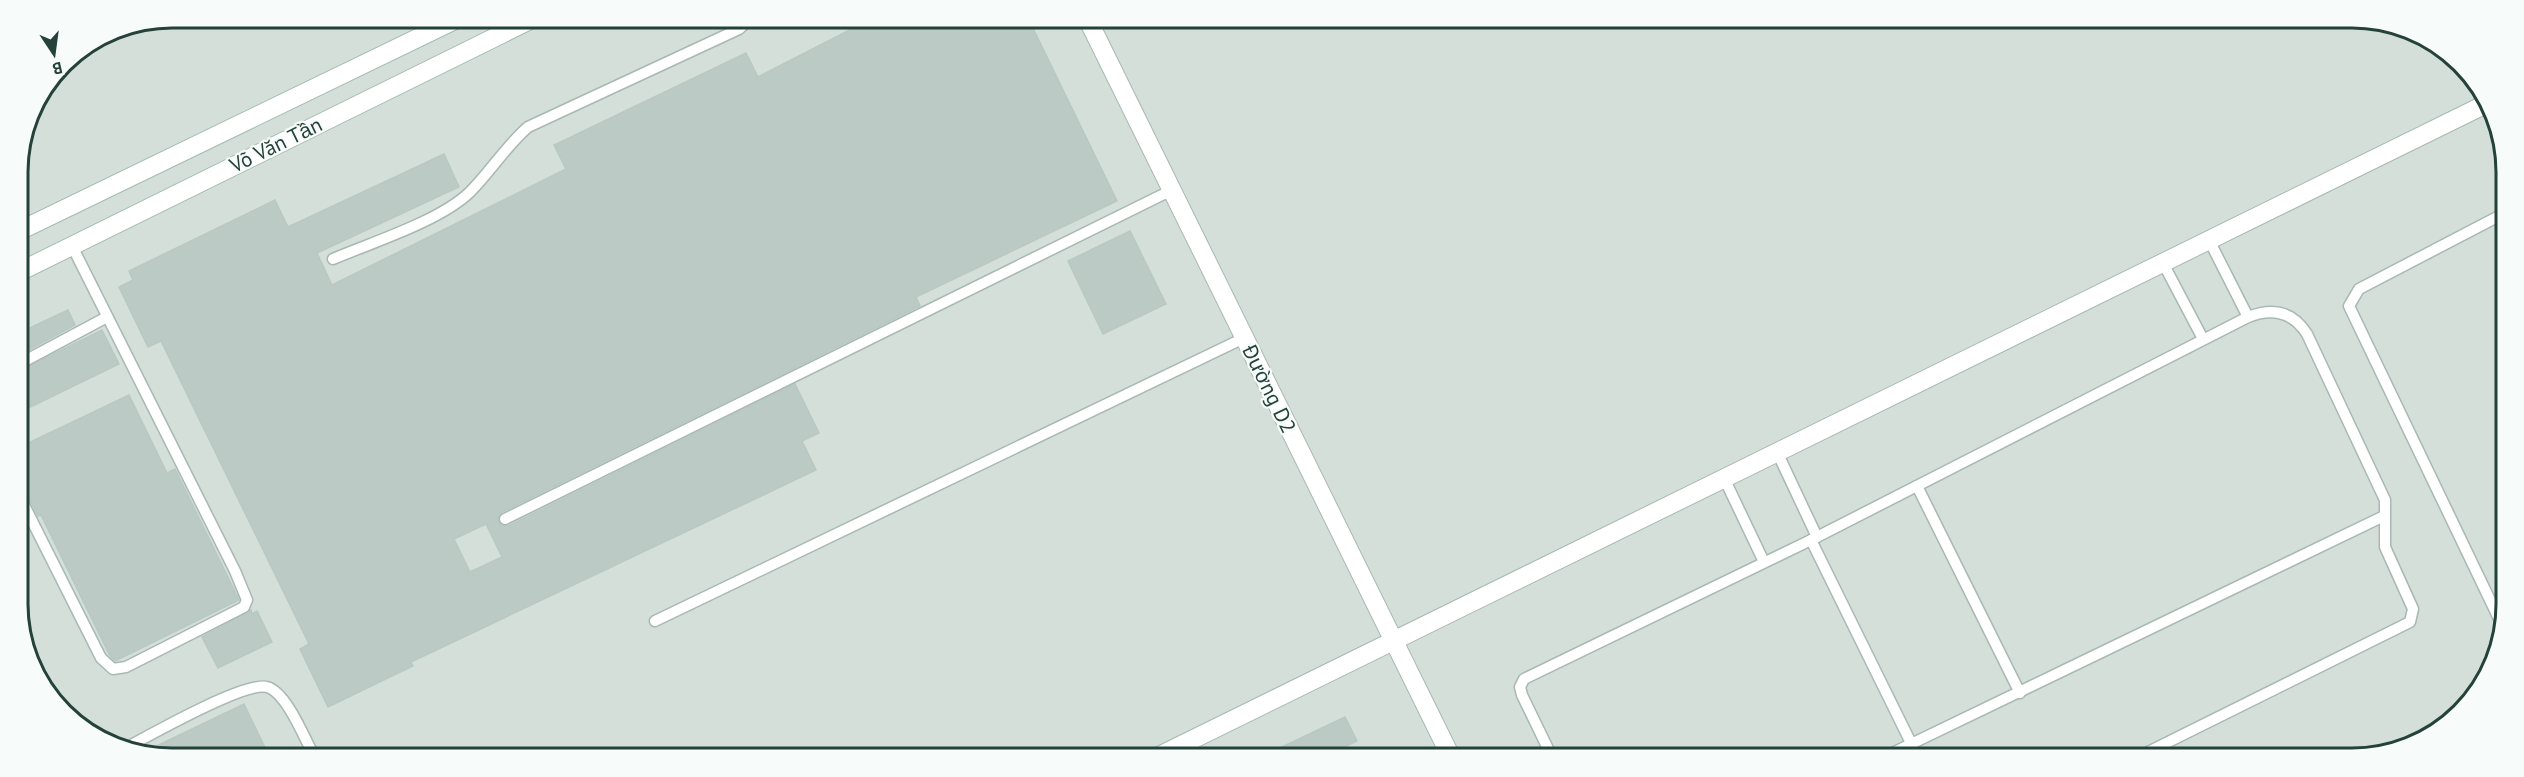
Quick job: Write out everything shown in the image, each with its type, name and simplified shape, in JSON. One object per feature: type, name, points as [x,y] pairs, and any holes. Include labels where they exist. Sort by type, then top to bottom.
[{"type":"street","name":"Võ Văn Tần","points":[[29,226],[438,28]]},
{"type":"street","name":"Võ Văn Tần","points":[[29,267],[514,28]]},
{"type":"street","name":"Đường D2","points":[[1092,28],[1447,748]]},
{"type":"street","points":[[1175,748],[2480,107]]},
{"type":"lane","points":[[333,260],[435,215],[469,193],[508,144],[528,127],[740,28]]},
{"type":"lane","points":[[505,519],[1172,190]]},
{"type":"lane","points":[[2495,611],[2349,306],[2359,289],[2496,218]]},
{"type":"lane","points":[[2209,240],[2248,317]]},
{"type":"lane","points":[[28,513],[101,658],[113,669],[126,667],[244,607],[247,600],[235,571],[72,246]]},
{"type":"lane","points":[[2163,263],[2203,339]]},
{"type":"lane","points":[[1548,748],[1522,695],[1520,687],[1524,679],[1814,539],[2248,317],[2261,312],[2284,314],[2298,320],[2385,500],[2385,547],[2413,609],[2410,622],[2156,748]]},
{"type":"lane","points":[[29,359],[107,318]]},
{"type":"lane","points":[[655,621],[1244,338]]},
{"type":"lane","points":[[1777,452],[1814,539],[1911,742]]},
{"type":"lane","points":[[1724,478],[1764,562]]},
{"type":"lane","points":[[1917,486],[2020,693]]},
{"type":"lane","points":[[1900,748],[2020,693],[2384,516]]},
{"type":"lane","points":[[133,743],[248,689],[267,687],[282,696],[311,748]]},
{"type":"shaded area","points":[[172,28],[2352,28],[2389,33],[2424,48],[2453,71],[2476,100],[2485,117],[2493,144],[2496,172],[2496,604],[2491,642],[2485,660],[2471,685],[2439,719],[2407,738],[2380,746],[2361,748],[172,748],[135,744],[117,738],[85,719],[58,692],[43,668],[36,651],[31,633],[28,604],[29,163],[33,135],[43,109],[59,84],[84,84],[84,59],[109,43],[135,33]]},
{"type":"building","points":[[853,28],[1033,28],[1117,201],[916,297],[920,306],[502,512],[498,518],[499,523],[508,526],[795,384],[819,433],[802,441],[816,470],[411,662],[413,666],[328,707],[300,649],[309,644],[161,341],[148,347],[119,287],[133,280],[129,271],[275,200],[288,227],[444,154],[459,187],[317,253],[332,285],[566,169],[554,145],[746,53],[758,77]],"holes":[[[486,524],[502,557],[470,572],[454,539]]]},
{"type":"building","points":[[1130,231],[1166,304],[1103,334],[1068,261]]},
{"type":"building","points":[[68,310],[75,325],[29,350],[29,328]]},
{"type":"building","points":[[102,330],[119,364],[28,408],[29,366]]},
{"type":"building","points":[[129,395],[167,473],[175,469],[239,600],[115,661],[110,656],[41,515],[38,516],[28,496],[28,443]]},
{"type":"building","points":[[251,610],[252,614],[257,611],[272,642],[218,668],[202,637]]},
{"type":"building","points":[[244,704],[265,748],[172,748],[155,747]]},
{"type":"building","points":[[1345,717],[1357,741],[1342,748],[1280,748]]}]
